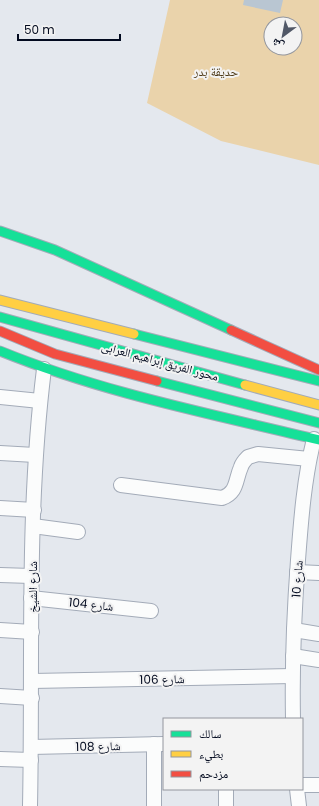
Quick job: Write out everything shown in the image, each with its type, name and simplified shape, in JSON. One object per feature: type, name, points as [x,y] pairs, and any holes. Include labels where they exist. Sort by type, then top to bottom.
[{"type":"main road","points":[[0,231],[55,250],[90,265],[319,370]]},
{"type":"main road","name":"محور الفريق إبراهيم العرابى","points":[[0,300],[319,380]]},
{"type":"main road","name":"محور الفريق إبراهيم العرابى","points":[[0,317],[319,405]]},
{"type":"main road","points":[[0,331],[55,354],[319,423]]},
{"type":"main road","points":[[0,351],[44,369],[100,387],[316,440]]},
{"type":"street","name":"شارع الشيخ","points":[[30,806],[32,698],[31,576],[35,455],[44,369]]},
{"type":"street","points":[[0,397],[40,401]]},
{"type":"street","name":"شارع 10","points":[[293,718],[292,676],[297,572],[309,459],[316,440]]},
{"type":"street","points":[[0,453],[35,455]]},
{"type":"street","points":[[121,485],[222,498],[230,495],[236,487],[241,466],[248,457],[258,454],[309,459]]},
{"type":"street","points":[[0,508],[34,510]]},
{"type":"street","points":[[33,526],[78,532]]},
{"type":"street","points":[[297,572],[319,573]]},
{"type":"street","points":[[0,575],[31,576]]},
{"type":"street","name":"شارع 104","points":[[31,598],[151,611]]},
{"type":"street","points":[[0,630],[32,632]]},
{"type":"street","points":[[294,630],[319,634]]},
{"type":"street","points":[[293,656],[319,660]]},
{"type":"street","name":"شارع 106","points":[[32,681],[292,676]]},
{"type":"street","points":[[0,696],[32,698]]},
{"type":"street","points":[[154,806],[159,744]]},
{"type":"street","name":"شارع 108","points":[[0,759],[31,754],[159,744]]},
{"type":"street","points":[[303,786],[319,785]]},
{"type":"street","points":[[226,790],[226,806]]},
{"type":"street","points":[[297,790],[299,806]]},
{"type":"green space","name":"حديقة بدر","points":[[170,0],[319,0],[319,165],[221,141],[147,103]]},
{"type":"building","points":[[244,0],[283,0],[280,13],[243,5]]},
{"type":"traffic: fast","points":[[0,231],[55,250],[231,330]]},
{"type":"traffic: fast","points":[[0,317],[245,385]]},
{"type":"traffic: fast","points":[[134,334],[319,381]]},
{"type":"traffic: fast","points":[[0,351],[39,366],[118,391],[158,402],[319,440]]},
{"type":"traffic: fast","points":[[157,381],[319,423]]},
{"type":"traffic: slow","points":[[0,300],[134,334]]},
{"type":"traffic: slow","points":[[245,385],[319,405]]},
{"type":"traffic: jam","points":[[231,330],[319,370]]},
{"type":"traffic: jam","points":[[0,331],[55,354],[157,381]]}]
